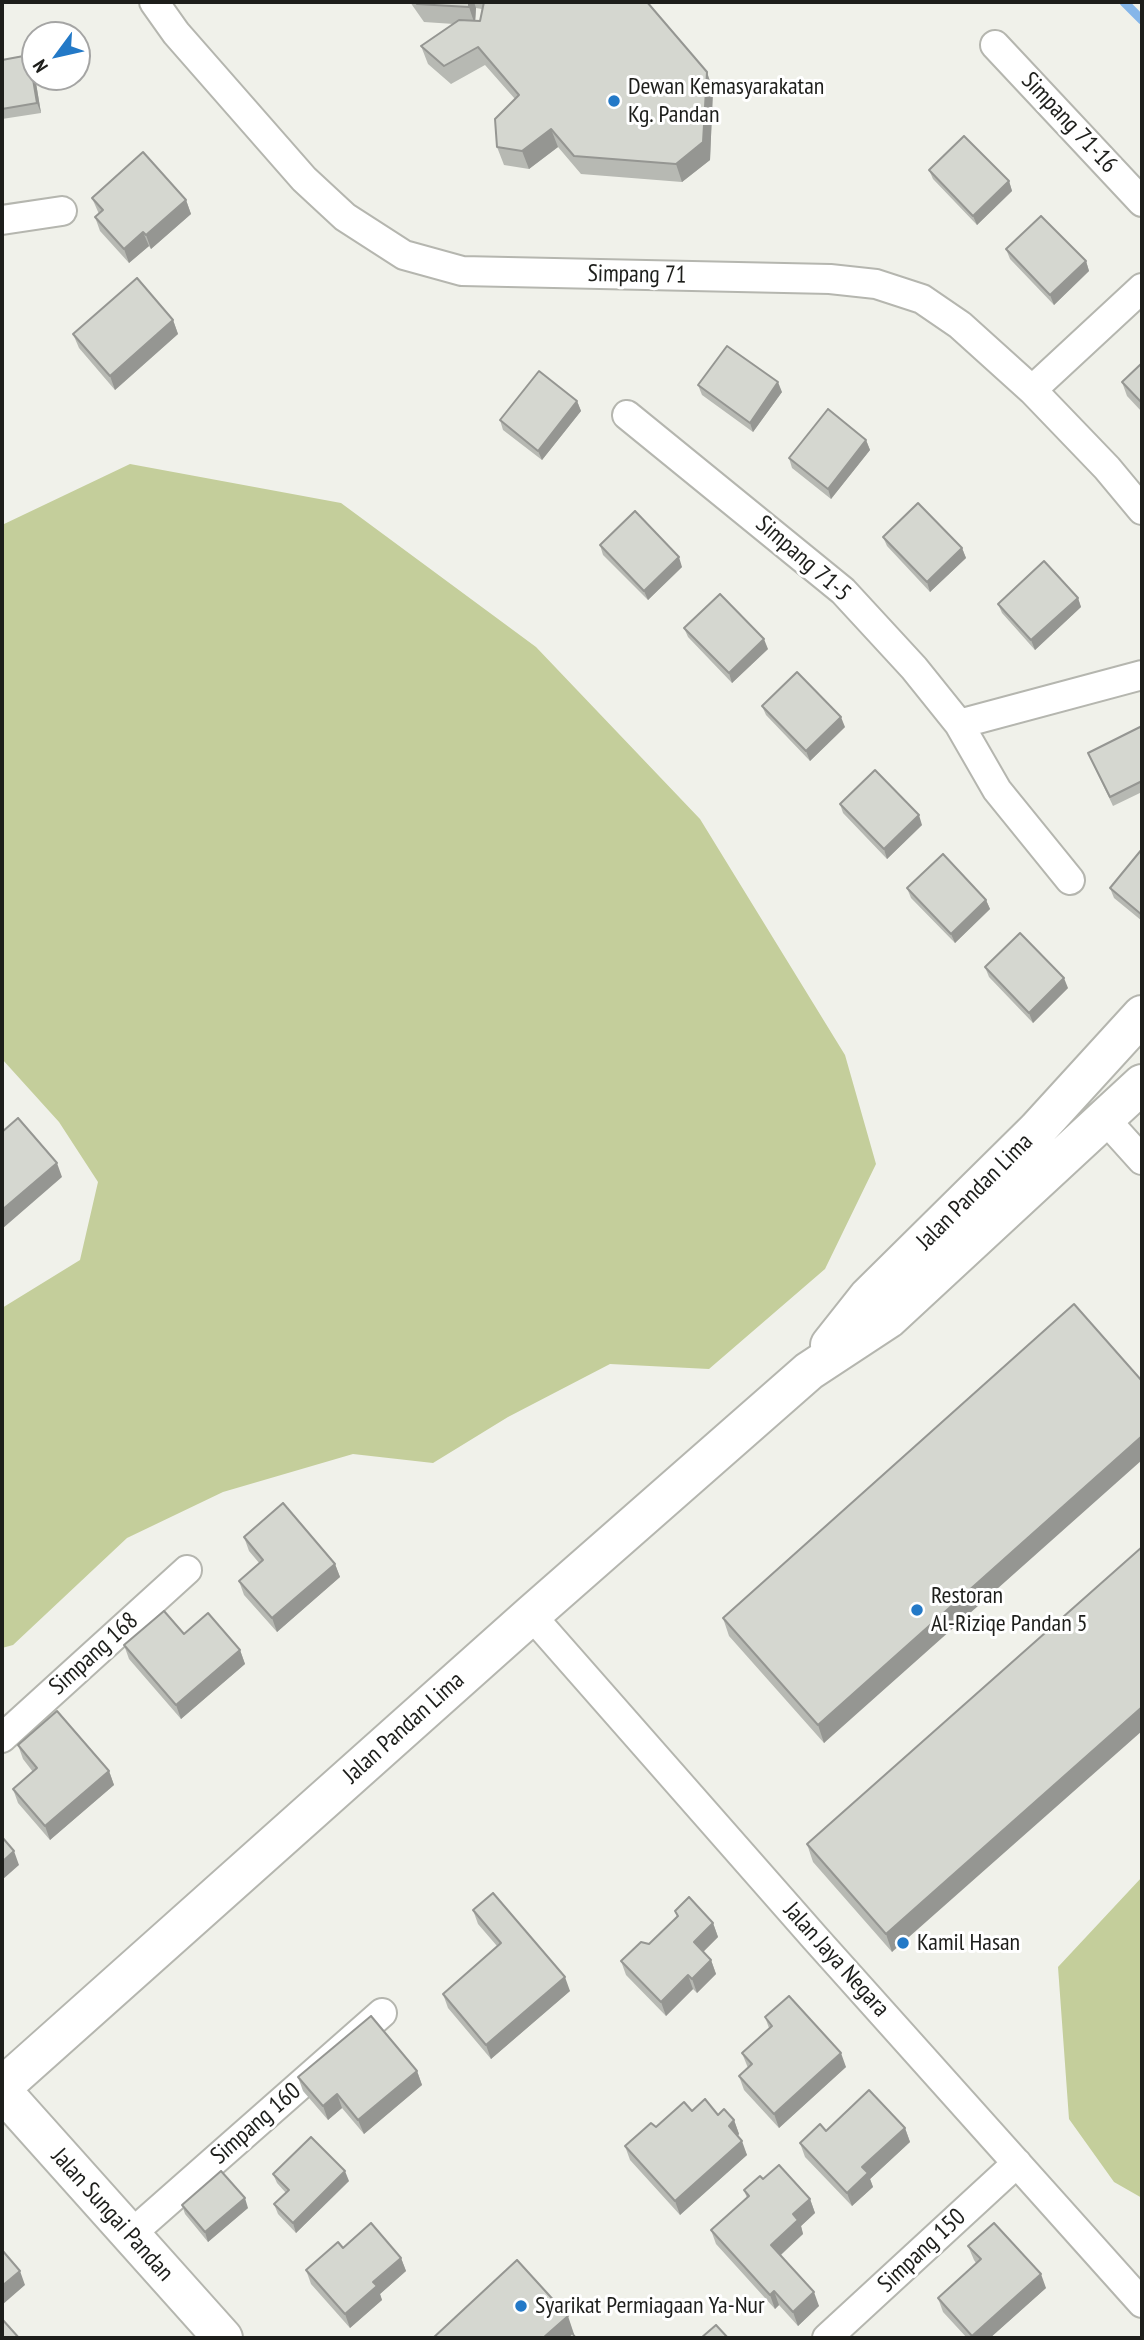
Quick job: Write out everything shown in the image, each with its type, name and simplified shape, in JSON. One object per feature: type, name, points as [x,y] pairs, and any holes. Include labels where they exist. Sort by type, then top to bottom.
[{"type":"main road","name":"Jalan Pandan Lima","points":[[809,1371],[868,1297],[1037,1130],[1142,1015]]},
{"type":"main road","name":"Jalan Pandan Lima","points":[[2,2089],[99,1999],[809,1371],[888,1319],[1142,1084]]},
{"type":"main road","points":[[42,2136],[26,2104],[24,2094],[27,2084],[37,2067],[86,2023],[96,2009],[99,1999]]},
{"type":"main road","name":"Jalan Sungai Pandan","points":[[2,2089],[223,2338]]},
{"type":"street","name":"Simpang 71","points":[[153,2],[176,33],[304,179],[345,217],[404,255],[461,271],[830,279],[876,284],[922,299],[960,325],[1032,390],[1107,468],[1142,510]]},
{"type":"street","name":"Simpang 71-16","points":[[995,45],[1142,202]]},
{"type":"street","points":[[2,220],[62,211]]},
{"type":"street","points":[[1032,390],[1142,288]]},
{"type":"street","name":"Simpang 71-5","points":[[627,415],[843,591],[914,667],[959,724],[997,790],[1070,880]]},
{"type":"street","points":[[959,724],[1142,674]]},
{"type":"street","points":[[1105,1119],[1142,1160]]},
{"type":"street","name":"Simpang 168","points":[[2,1738],[187,1570]]},
{"type":"street","name":"Jalan Jaya Negara","points":[[531,1615],[815,1938],[1142,2303]]},
{"type":"street","name":"Simpang 160","points":[[130,2235],[382,2013]]},
{"type":"street","name":"Simpang 150","points":[[827,2338],[1017,2163]]},
{"type":"green space","points":[[130,464],[341,503],[536,647],[700,819],[845,1055],[876,1164],[825,1269],[709,1369],[610,1364],[508,1417],[433,1463],[353,1454],[223,1492],[127,1538],[13,1645],[2,1648],[2,1308],[80,1260],[98,1182],[59,1122],[2,1059],[2,525]]},
{"type":"green space","points":[[1142,1877],[1142,2198],[1114,2182],[1069,2119],[1058,1967]]},
{"type":"building","points":[[416,2],[469,2],[469,7],[417,4]]},
{"type":"building","name":"Dewan Kemasyarakatan Kg. Pandan","points":[[484,2],[647,2],[707,72],[703,142],[676,164],[574,156],[551,129],[522,151],[497,147],[495,119],[519,95],[478,47],[444,66],[421,46],[459,20],[480,21]]},
{"type":"building","points":[[21,56],[21,91],[35,91],[37,103],[2,109],[2,60]]},
{"type":"building","points":[[964,136],[1009,181],[973,216],[929,170]]},
{"type":"building","points":[[143,152],[186,200],[146,235],[143,232],[124,249],[95,217],[103,210],[92,198]]},
{"type":"building","points":[[1041,216],[1086,261],[1050,295],[1006,249]]},
{"type":"building","points":[[137,278],[173,320],[110,376],[73,334]]},
{"type":"building","points":[[727,346],[778,382],[750,423],[698,385]]},
{"type":"building","points":[[1142,363],[1142,403],[1122,382]]},
{"type":"building","points":[[539,371],[577,401],[538,451],[500,420]]},
{"type":"building","points":[[828,409],[866,440],[828,489],[789,458]]},
{"type":"building","points":[[918,503],[962,548],[927,582],[883,537]]},
{"type":"building","points":[[635,511],[679,557],[644,591],[600,545]]},
{"type":"building","points":[[1044,561],[1078,598],[1031,640],[998,604]]},
{"type":"building","points":[[720,594],[764,639],[729,673],[684,628]]},
{"type":"building","points":[[797,672],[841,717],[806,751],[762,706]]},
{"type":"building","points":[[1142,726],[1142,781],[1110,797],[1088,753]]},
{"type":"building","points":[[875,770],[919,815],[884,849],[840,804]]},
{"type":"building","points":[[1142,849],[1142,915],[1110,888]]},
{"type":"building","points":[[943,854],[986,900],[951,934],[907,888]]},
{"type":"building","points":[[1020,933],[1064,978],[1029,1013],[985,967]]},
{"type":"building","points":[[18,1118],[57,1163],[2,1210],[2,1132]]},
{"type":"building","points":[[1074,1304],[1142,1381],[1142,1436],[818,1725],[723,1618]]},
{"type":"building","points":[[283,1503],[335,1564],[272,1618],[239,1581],[263,1560],[244,1537]]},
{"type":"building","points":[[1142,1547],[1142,1707],[886,1934],[807,1844]]},
{"type":"building","points":[[164,1611],[184,1634],[208,1613],[240,1650],[176,1705],[124,1645]]},
{"type":"building","points":[[57,1711],[109,1771],[45,1826],[13,1789],[37,1768],[18,1745]]},
{"type":"building","points":[[2,1837],[14,1851],[2,1862]]},
{"type":"building","points":[[493,1893],[565,1977],[486,2045],[443,1994],[501,1943],[473,1910]]},
{"type":"building","points":[[689,1897],[713,1923],[694,1942],[711,1960],[692,1979],[688,1975],[661,2002],[621,1961],[641,1942],[649,1944],[678,1916],[675,1911]]},
{"type":"building","points":[[789,1996],[841,2053],[774,2114],[739,2076],[752,2064],[742,2053],[772,2026],[765,2017]]},
{"type":"building","points":[[371,2016],[417,2071],[358,2120],[337,2094],[323,2106],[298,2077]]},
{"type":"building","points":[[869,2090],[905,2128],[862,2167],[868,2173],[847,2193],[800,2143],[820,2124],[826,2131]]},
{"type":"building","points":[[705,2099],[718,2115],[724,2109],[734,2120],[729,2126],[742,2141],[675,2201],[625,2146],[651,2123],[656,2127],[684,2102],[692,2111]]},
{"type":"building","points":[[311,2137],[345,2171],[293,2223],[274,2204],[289,2190],[273,2174]]},
{"type":"building","points":[[779,2165],[810,2199],[793,2214],[798,2220],[771,2245],[814,2292],[793,2312],[774,2291],[770,2295],[711,2230],[749,2196],[744,2190]]},
{"type":"building","points":[[221,2171],[245,2198],[205,2232],[182,2205]]},
{"type":"building","points":[[371,2223],[401,2258],[373,2282],[377,2286],[345,2314],[306,2270],[338,2242],[343,2248]]},
{"type":"building","points":[[994,2223],[1041,2274],[972,2336],[938,2298],[981,2259],[968,2246]]},
{"type":"building","points":[[2,2250],[20,2271],[2,2286]]},
{"type":"building","points":[[517,2260],[568,2316],[543,2338],[433,2338]]},
{"type":"building","points":[[2,2319],[19,2338],[2,2338]]},
{"type":"building","points":[[716,2325],[728,2338],[701,2338]]},
{"type":"waterway","points":[[1124,2],[1142,20]]},
{"type":"place","name":"Dewan Kemasyarakatan Kg. Pandan","points":[[614,101]]},
{"type":"place","name":"Restoran Al-Riziqe Pandan 5","points":[[917,1610]]},
{"type":"place","name":"Kamil Hasan","points":[[903,1943]]},
{"type":"place","name":"Syarikat Permiagaan Ya-Nur","points":[[521,2306]]}]
